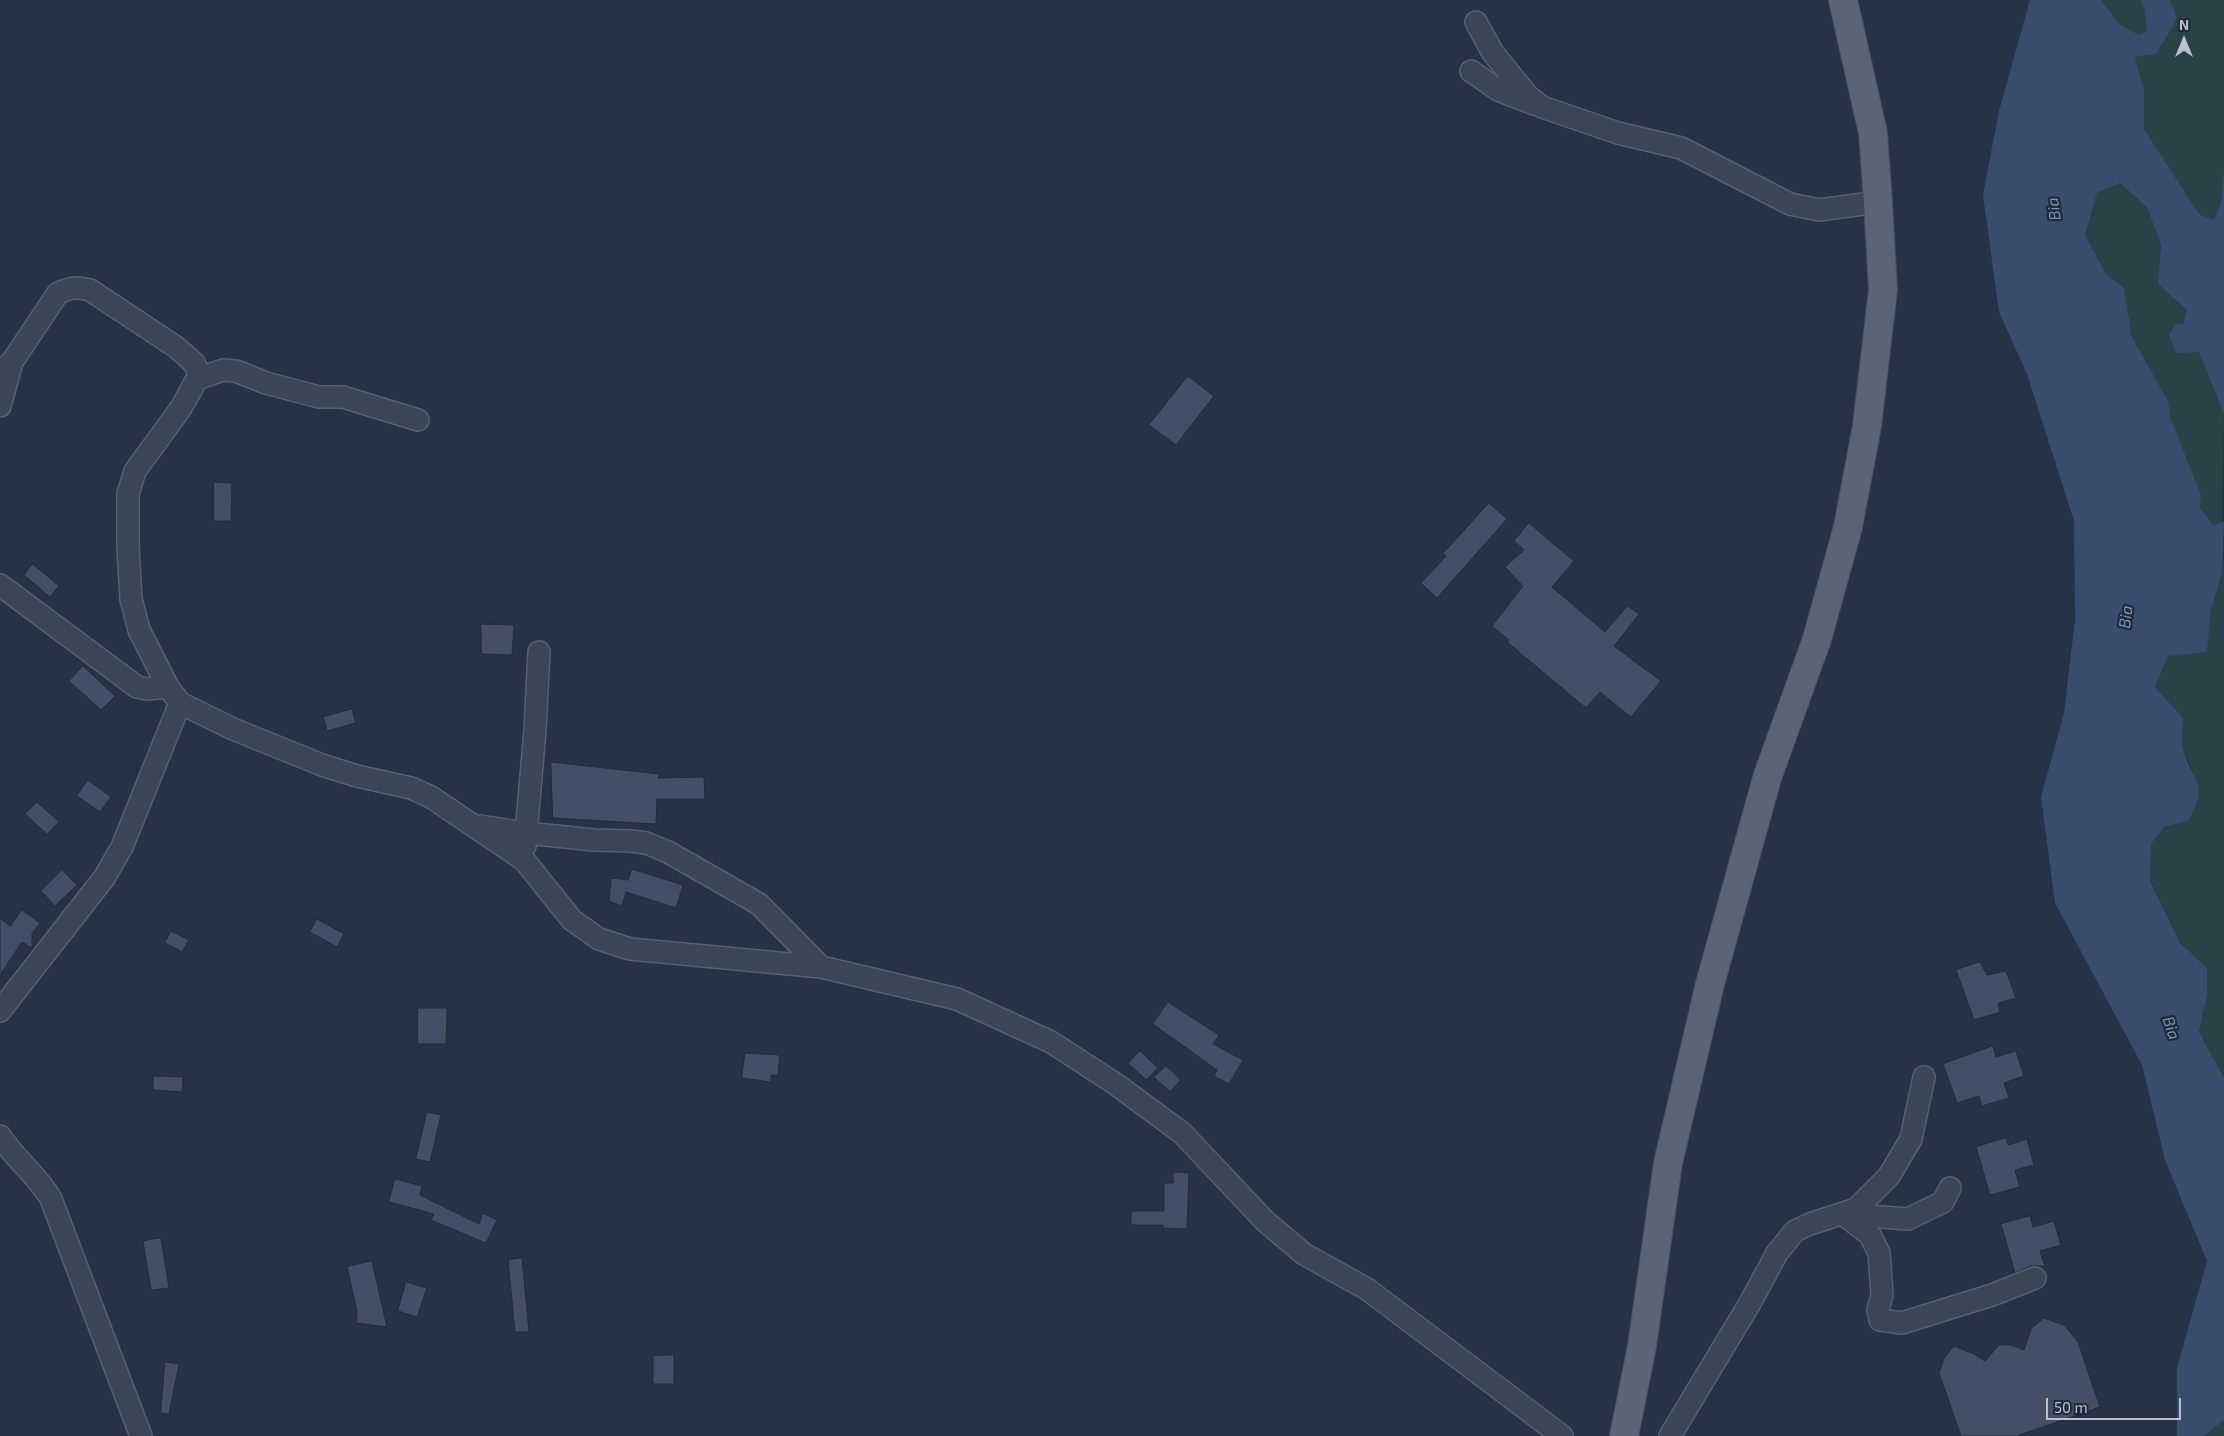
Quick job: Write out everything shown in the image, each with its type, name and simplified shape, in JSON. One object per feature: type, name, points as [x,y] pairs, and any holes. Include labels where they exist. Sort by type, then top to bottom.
[{"type":"main road","points":[[1624,1436],[1642,1346],[1668,1163],[1710,984],[1767,778],[1817,639],[1848,527],[1867,426],[1883,290],[1873,133],[1843,0]]},
{"type":"street","points":[[1476,22],[1493,53],[1528,96],[1542,107]]},
{"type":"street","points":[[1471,71],[1498,90],[1542,107],[1618,133],[1681,148],[1790,204],[1818,210],[1878,202]]},
{"type":"street","points":[[0,406],[6,367],[58,293],[70,288],[80,287],[90,290],[176,347],[194,363],[198,371],[197,380],[181,408],[135,471],[128,494],[128,547],[131,599],[139,630],[174,695],[122,847],[104,878],[0,1011]]},
{"type":"street","points":[[197,380],[223,370],[236,371],[266,383],[318,397],[343,397],[418,420]]},
{"type":"street","points":[[0,585],[136,687],[174,695],[233,729],[322,764],[357,776],[411,788],[431,797],[524,860],[572,920],[599,939],[630,948],[821,967],[957,999],[1051,1042],[1117,1085],[1182,1134],[1265,1221],[1304,1254],[1367,1289],[1562,1436]]},
{"type":"street","points":[[524,860],[535,730],[539,652]]},
{"type":"street","points":[[474,825],[526,833],[646,843],[668,852],[758,904],[821,967]]},
{"type":"street","points":[[1670,1436],[1750,1303],[1777,1253],[1796,1231],[1810,1224],[1856,1209],[1889,1176],[1911,1138],[1924,1077]]},
{"type":"street","points":[[0,1136],[9,1150],[41,1182],[52,1199],[141,1436]]},
{"type":"street","points":[[1843,1214],[1908,1219],[1943,1202],[1950,1188]]},
{"type":"street","points":[[1843,1214],[1870,1235],[1879,1253],[1882,1295],[1878,1310],[1880,1320],[1902,1323],[1992,1295],[2035,1278]]},
{"type":"green space","points":[[2101,0],[2140,0],[2145,10],[2147,31],[2139,35],[2119,24]]},
{"type":"green space","points":[[2170,0],[2224,0],[2224,167],[2221,203],[2214,220],[2199,214],[2144,129],[2144,91],[2135,57],[2156,54]]},
{"type":"green space","points":[[2120,183],[2147,206],[2161,245],[2158,284],[2187,310],[2183,324],[2199,351],[2224,414],[2222,523],[2213,525],[2200,508],[2201,495],[2171,419],[2168,401],[2132,337],[2124,288],[2106,274],[2085,235],[2097,193]]},
{"type":"green space","points":[[2224,554],[2224,1078],[2199,1032],[2207,995],[2207,968],[2180,943],[2151,880],[2150,844],[2164,827],[2188,821],[2193,771],[2183,749],[2183,718],[2155,687],[2168,656],[2207,651],[2211,611],[2222,572]]},
{"type":"green space","points":[[2224,1420],[2224,1436],[2204,1436],[2221,1422]]},
{"type":"water","name":"Bia","points":[[2030,0],[2101,0],[2119,24],[2139,35],[2147,31],[2145,10],[2140,0],[2170,0],[2177,19],[2156,54],[2135,57],[2144,91],[2144,129],[2199,214],[2214,220],[2221,203],[2224,167],[2224,414],[2199,352],[2176,353],[2169,335],[2176,324],[2183,324],[2187,310],[2158,284],[2161,245],[2147,207],[2120,183],[2097,193],[2085,235],[2106,274],[2124,288],[2132,337],[2168,401],[2171,419],[2201,495],[2200,508],[2213,525],[2224,522],[2222,572],[2211,611],[2207,652],[2168,656],[2155,687],[2183,718],[2183,749],[2198,784],[2199,791],[2195,809],[2188,821],[2164,827],[2151,844],[2150,880],[2180,943],[2207,968],[2207,995],[2199,1032],[2224,1078],[2224,1420],[2204,1436],[2177,1436],[2177,1368],[2207,1261],[2165,1160],[2142,1065],[2055,903],[2041,797],[2064,713],[2075,620],[2074,521],[2027,374],[1999,312],[1983,195],[1999,111]]},
{"type":"building","points":[[1188,376],[1214,396],[1176,445],[1149,425]]},
{"type":"building","points":[[214,482],[232,483],[231,521],[214,521]]},
{"type":"building","points":[[1489,503],[1507,519],[1437,598],[1421,583],[1446,556],[1443,554]]},
{"type":"building","points":[[1529,523],[1574,561],[1552,587],[1605,632],[1627,606],[1639,614],[1614,646],[1661,681],[1631,717],[1600,692],[1586,708],[1507,642],[1509,640],[1492,626],[1523,586],[1505,567],[1524,550],[1514,541]]},
{"type":"building","points":[[33,564],[59,586],[50,597],[24,575]]},
{"type":"building","points":[[481,624],[514,625],[512,655],[482,654]]},
{"type":"building","points":[[83,666],[115,696],[101,710],[69,681]]},
{"type":"building","points":[[352,709],[356,723],[327,731],[323,717]]},
{"type":"building","points":[[551,762],[659,774],[658,778],[704,777],[705,799],[657,799],[656,824],[553,818]]},
{"type":"building","points":[[88,780],[111,797],[100,812],[77,796]]},
{"type":"building","points":[[37,802],[59,822],[47,834],[25,814]]},
{"type":"building","points":[[632,869],[683,885],[676,908],[626,892],[622,906],[609,901],[611,878],[628,880]]},
{"type":"building","points":[[62,870],[77,885],[55,906],[41,891]]},
{"type":"building","points":[[22,910],[40,923],[32,934],[32,948],[22,942],[0,975],[0,918],[10,926]]},
{"type":"building","points":[[317,919],[344,934],[337,947],[310,932]]},
{"type":"building","points":[[171,931],[189,940],[182,952],[165,943]]},
{"type":"building","points":[[1980,962],[1987,975],[2006,971],[2016,998],[1998,1003],[2000,1012],[1974,1020],[1956,970]]},
{"type":"building","points":[[1168,1002],[1219,1035],[1213,1044],[1243,1060],[1229,1084],[1214,1076],[1217,1070],[1153,1024]]},
{"type":"building","points":[[418,1008],[447,1008],[446,1044],[418,1044]]},
{"type":"building","points":[[1993,1046],[1996,1057],[2016,1051],[2024,1076],[2004,1083],[2009,1098],[1982,1106],[1979,1096],[1957,1103],[1943,1064]]},
{"type":"building","points":[[1140,1051],[1158,1068],[1146,1080],[1128,1063]]},
{"type":"building","points":[[745,1053],[780,1055],[778,1075],[771,1075],[771,1082],[742,1078]]},
{"type":"building","points":[[1166,1066],[1181,1080],[1170,1092],[1154,1077]]},
{"type":"building","points":[[154,1076],[183,1077],[182,1092],[153,1090]]},
{"type":"building","points":[[427,1112],[441,1115],[430,1162],[416,1159]]},
{"type":"building","points":[[2006,1138],[2008,1145],[2027,1139],[2034,1165],[2015,1170],[2020,1187],[1990,1195],[1976,1147]]},
{"type":"building","points":[[1173,1172],[1189,1173],[1187,1229],[1163,1228],[1163,1225],[1131,1225],[1131,1211],[1164,1211],[1164,1183],[1173,1183]]},
{"type":"building","points":[[395,1179],[422,1186],[420,1195],[479,1224],[483,1213],[497,1220],[486,1243],[431,1220],[434,1214],[389,1202]]},
{"type":"building","points":[[2030,1216],[2033,1227],[2054,1221],[2061,1245],[2040,1251],[2045,1266],[2031,1266],[2015,1273],[2001,1224]]},
{"type":"building","points":[[161,1238],[169,1288],[151,1290],[143,1241]]},
{"type":"building","points":[[522,1258],[529,1332],[515,1332],[508,1260]]},
{"type":"building","points":[[372,1261],[387,1327],[356,1323],[357,1311],[347,1267]]},
{"type":"building","points":[[406,1282],[427,1288],[417,1317],[398,1311]]},
{"type":"building","points":[[2044,1318],[2064,1325],[2078,1342],[2100,1407],[2017,1436],[1961,1436],[1939,1373],[1944,1358],[1954,1346],[1974,1354],[1985,1361],[1999,1345],[2011,1345],[2024,1350],[2031,1329]]},
{"type":"building","points":[[674,1355],[674,1384],[653,1384],[653,1356]]},
{"type":"building","points":[[165,1362],[179,1364],[169,1414],[161,1413]]}]
